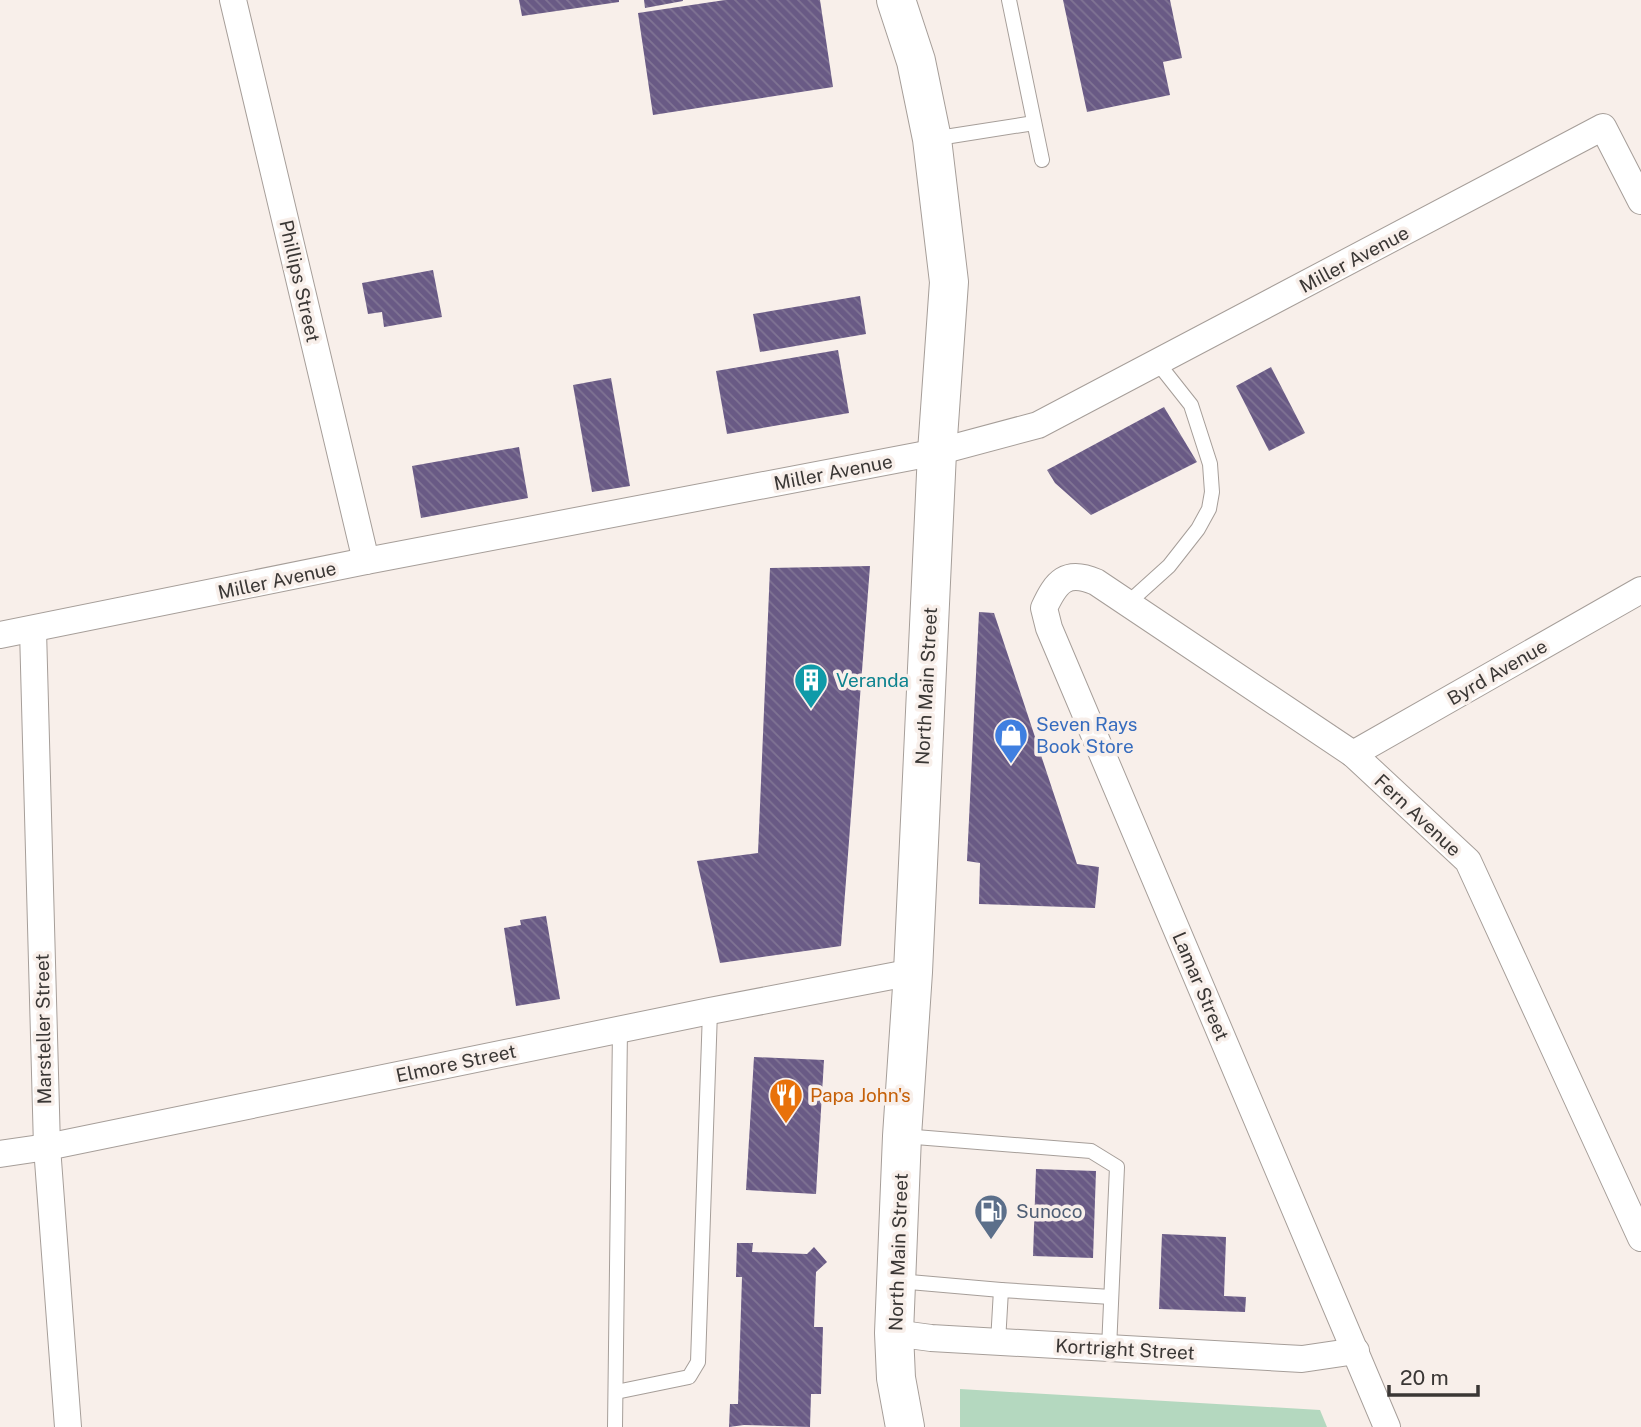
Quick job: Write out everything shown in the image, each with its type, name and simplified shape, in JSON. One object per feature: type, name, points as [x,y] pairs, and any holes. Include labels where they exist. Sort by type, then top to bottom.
[{"type":"main road","name":"North Main Street","points":[[896,0],[916,61],[932,139],[949,282],[937,452],[894,1333],[896,1378],[905,1427]]},
{"type":"main road","name":"North Main Street","points":[[887,1427],[896,1378]]},
{"type":"street","name":"Phillips Street","points":[[233,0],[366,561]]},
{"type":"street","name":"Miller Avenue","points":[[0,635],[366,561],[937,452],[1038,425],[1603,127],[1641,201]]},
{"type":"street","name":"Lamar Street","points":[[1096,582],[1081,575],[1064,578],[1052,591],[1044,608],[1049,628],[1387,1427]]},
{"type":"street","name":"Fern Avenue","points":[[1096,582],[1353,754],[1468,862],[1641,1238]]},
{"type":"street","name":"Byrd Avenue","points":[[1353,754],[1641,590]]},
{"type":"street","name":"Marsteller Street","points":[[33,630],[47,1147],[68,1427]]},
{"type":"street","name":"Elmore Street","points":[[0,1154],[47,1147],[620,1029],[913,972]]},
{"type":"street","name":"Kortright Street","points":[[894,1333],[931,1338],[1302,1359],[1356,1351]]},
{"type":"lane","points":[[1009,0],[1042,160]]},
{"type":"lane","points":[[932,139],[1034,123]]},
{"type":"lane","points":[[1128,603],[1168,566],[1198,529],[1209,509],[1212,492],[1210,464],[1191,405],[1157,362]]},
{"type":"lane","points":[[616,1392],[689,1377],[698,1362],[710,1011]]},
{"type":"lane","points":[[615,1427],[620,1029]]},
{"type":"lane","points":[[902,1136],[1091,1151],[1117,1167],[1109,1349]]},
{"type":"lane","points":[[898,1281],[1111,1297]]},
{"type":"lane","points":[[998,1342],[1001,1290]]},
{"type":"green space","points":[[960,1389],[1320,1410],[1327,1427],[960,1427]]},
{"type":"building","points":[[519,0],[619,0],[619,2],[522,16]]},
{"type":"building","points":[[644,0],[683,0],[683,1],[645,8]]},
{"type":"building","points":[[725,0],[820,0],[833,87],[653,115],[638,13]]},
{"type":"building","points":[[1063,0],[1170,0],[1182,58],[1163,62],[1170,95],[1087,112]]},
{"type":"building","points":[[433,270],[442,317],[384,327],[382,312],[368,314],[362,283]]},
{"type":"building","points":[[860,296],[866,334],[760,352],[753,314]]},
{"type":"building","points":[[838,350],[849,413],[727,434],[716,371]]},
{"type":"building","points":[[1271,367],[1305,433],[1269,451],[1236,386]]},
{"type":"building","points":[[611,378],[630,486],[592,492],[573,385]]},
{"type":"building","points":[[1164,407],[1197,462],[1091,515],[1055,483],[1047,470]]},
{"type":"building","points":[[519,447],[528,498],[421,518],[412,466]]},
{"type":"building","name":"Veranda","points":[[870,566],[841,946],[720,963],[697,861],[758,853],[770,568]]},
{"type":"building","points":[[979,612],[994,613],[1077,864],[1099,867],[1095,908],[979,904],[980,863],[967,861]]},
{"type":"building","points":[[546,916],[560,999],[516,1006],[504,928],[521,925],[520,920]]},
{"type":"building","points":[[754,1057],[824,1060],[816,1194],[746,1190]]},
{"type":"building","points":[[1036,1169],[1096,1171],[1093,1258],[1033,1256]]},
{"type":"building","points":[[1162,1234],[1226,1237],[1224,1296],[1246,1297],[1245,1312],[1159,1309]]},
{"type":"building","points":[[737,1243],[753,1243],[752,1252],[807,1254],[814,1247],[827,1262],[816,1272],[814,1327],[823,1327],[821,1394],[811,1394],[810,1427],[729,1427],[730,1404],[738,1404],[742,1277],[736,1277]]},
{"type":"place","name":"Veranda","points":[[811,710]]},
{"type":"place","name":"Seven Rays Book Store","points":[[1011,765]]},
{"type":"place","name":"Papa John's","points":[[786,1125]]},
{"type":"place","name":"Sunoco","points":[[991,1241]]}]
